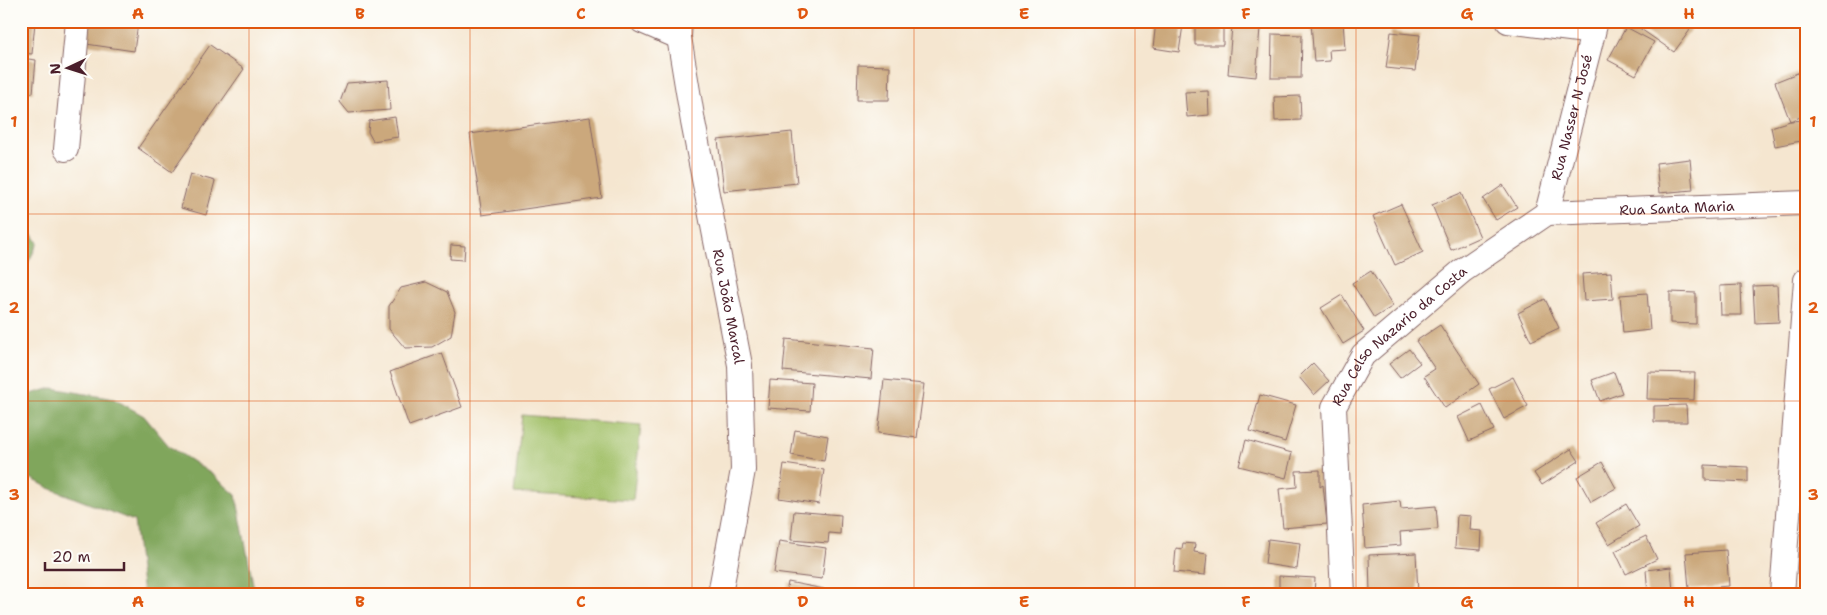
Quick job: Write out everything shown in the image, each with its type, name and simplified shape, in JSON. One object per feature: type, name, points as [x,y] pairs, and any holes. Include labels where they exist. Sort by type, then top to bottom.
[{"type":"street","points":[[66,149],[78,21]]},
{"type":"street","points":[[642,21],[679,29]]},
{"type":"street","points":[[1508,21],[1594,26]]},
{"type":"street","name":"Rua Nasser N José","points":[[1547,213],[1594,26]]},
{"type":"street","name":"Rua João Marcal","points":[[679,29],[693,122],[740,365],[743,470],[720,594]]},
{"type":"street","name":"Rua Santa Maria","points":[[1547,213],[1806,203]]},
{"type":"street","name":"Rua Celso Nazario da Costa","points":[[1343,594],[1334,407],[1363,355],[1462,270],[1547,213]]},
{"type":"street","points":[[1782,594],[1806,280]]},
{"type":"green space","points":[[21,214],[38,243],[21,277]]},
{"type":"green space","points":[[52,388],[114,399],[144,416],[169,446],[213,475],[236,495],[255,594],[143,594],[134,521],[49,488],[21,473],[21,397]]},
{"type":"green space","points":[[522,415],[641,425],[633,500],[514,493]]},
{"type":"building","points":[[21,21],[35,22],[32,54],[21,53]]},
{"type":"building","points":[[89,21],[138,23],[134,51],[86,44]]},
{"type":"building","points":[[1156,21],[1183,25],[1179,52],[1153,48]]},
{"type":"building","points":[[1343,21],[1345,49],[1329,50],[1330,61],[1314,62],[1311,22]]},
{"type":"building","points":[[1637,21],[1679,21],[1690,30],[1674,52],[1635,25]]},
{"type":"building","points":[[1195,22],[1223,22],[1223,45],[1195,45]]},
{"type":"building","points":[[1232,26],[1260,28],[1256,77],[1228,74]]},
{"type":"building","points":[[1626,27],[1654,42],[1636,75],[1608,60]]},
{"type":"building","points":[[1391,32],[1420,35],[1415,71],[1386,68]]},
{"type":"building","points":[[1272,34],[1302,35],[1301,78],[1271,78]]},
{"type":"building","points":[[210,45],[244,69],[172,172],[138,148]]},
{"type":"building","points":[[21,58],[36,60],[33,93],[21,92]]},
{"type":"building","points":[[858,65],[890,66],[889,100],[857,100]]},
{"type":"building","points":[[1800,72],[1806,86],[1806,115],[1790,121],[1775,82]]},
{"type":"building","points":[[388,80],[390,110],[349,113],[340,102],[347,83]]},
{"type":"building","points":[[1208,91],[1209,115],[1187,117],[1185,92]]},
{"type":"building","points":[[1300,96],[1301,120],[1275,121],[1274,97]]},
{"type":"building","points":[[395,117],[398,137],[373,141],[368,132],[369,121]]},
{"type":"building","points":[[590,117],[602,198],[482,215],[470,134]]},
{"type":"building","points":[[1806,120],[1806,140],[1775,146],[1771,127],[1790,121]]},
{"type":"building","points":[[792,132],[797,183],[724,191],[718,140]]},
{"type":"building","points":[[1690,159],[1693,190],[1659,193],[1656,163]]},
{"type":"building","points":[[190,174],[215,181],[206,215],[181,208]]},
{"type":"building","points":[[1503,185],[1517,207],[1496,220],[1483,199]]},
{"type":"building","points":[[1461,193],[1480,237],[1451,250],[1432,205]]},
{"type":"building","points":[[1401,204],[1423,252],[1395,265],[1373,216]]},
{"type":"building","points":[[451,245],[465,246],[464,260],[450,259]]},
{"type":"building","points":[[1371,271],[1393,306],[1374,318],[1352,283]]},
{"type":"building","points":[[1611,272],[1613,299],[1584,301],[1582,274]]},
{"type":"building","points":[[426,282],[447,292],[455,312],[451,336],[432,347],[405,348],[389,329],[389,306],[401,288]]},
{"type":"building","points":[[1741,285],[1742,315],[1721,315],[1720,286]]},
{"type":"building","points":[[1777,285],[1779,322],[1755,323],[1753,286]]},
{"type":"building","points":[[1670,292],[1696,293],[1696,324],[1670,323]]},
{"type":"building","points":[[1647,293],[1650,330],[1623,333],[1620,295]]},
{"type":"building","points":[[1342,295],[1364,331],[1343,344],[1321,308]]},
{"type":"building","points":[[1545,299],[1559,328],[1531,341],[1518,313]]},
{"type":"building","points":[[1440,325],[1479,384],[1445,408],[1424,376],[1435,369],[1416,341]]},
{"type":"building","points":[[786,339],[874,348],[871,379],[783,371]]},
{"type":"building","points":[[1409,349],[1420,363],[1400,378],[1389,364]]},
{"type":"building","points":[[442,353],[462,407],[409,426],[390,372]]},
{"type":"building","points":[[1313,363],[1329,381],[1314,395],[1299,377]]},
{"type":"building","points":[[1614,372],[1622,393],[1600,401],[1592,380]]},
{"type":"building","points":[[1648,372],[1695,373],[1694,400],[1647,399]]},
{"type":"building","points":[[1513,377],[1528,406],[1504,419],[1489,389]]},
{"type":"building","points":[[770,380],[812,383],[810,411],[768,408]]},
{"type":"building","points":[[884,380],[924,384],[917,438],[878,433]]},
{"type":"building","points":[[1260,395],[1296,405],[1285,442],[1250,431]]},
{"type":"building","points":[[1482,405],[1494,430],[1469,441],[1458,417]]},
{"type":"building","points":[[1686,405],[1687,422],[1654,422],[1654,406]]},
{"type":"building","points":[[795,430],[828,436],[824,461],[791,455]]},
{"type":"building","points":[[1246,440],[1292,453],[1286,478],[1239,466]]},
{"type":"building","points":[[1571,449],[1579,461],[1542,485],[1534,473]]},
{"type":"building","points":[[1602,462],[1616,488],[1591,502],[1577,477]]},
{"type":"building","points":[[784,464],[824,470],[819,504],[779,498]]},
{"type":"building","points":[[1705,465],[1748,467],[1748,482],[1705,480]]},
{"type":"building","points":[[1320,470],[1320,487],[1323,485],[1327,524],[1283,528],[1279,489],[1297,487],[1296,471]]},
{"type":"building","points":[[1400,501],[1401,509],[1436,506],[1438,529],[1400,532],[1401,545],[1365,548],[1362,505]]},
{"type":"building","points":[[1626,504],[1639,526],[1609,544],[1596,523]]},
{"type":"building","points":[[794,511],[841,515],[840,534],[829,533],[828,543],[791,540]]},
{"type":"building","points":[[1457,515],[1471,516],[1470,530],[1482,531],[1481,550],[1455,548]]},
{"type":"building","points":[[1646,536],[1657,559],[1626,574],[1615,551]]},
{"type":"building","points":[[1268,539],[1300,543],[1297,569],[1265,564]]},
{"type":"building","points":[[779,541],[826,548],[822,579],[774,573]]},
{"type":"building","points":[[1183,543],[1195,544],[1194,552],[1207,554],[1205,575],[1174,572],[1176,548],[1182,549]]},
{"type":"building","points":[[1726,550],[1729,586],[1689,589],[1686,553]]},
{"type":"building","points":[[1416,553],[1418,594],[1370,594],[1369,555]]},
{"type":"building","points":[[1671,567],[1673,592],[1648,594],[1646,570]]},
{"type":"building","points":[[1279,576],[1315,578],[1314,594],[1279,594]]},
{"type":"building","points":[[788,582],[824,589],[823,594],[786,594]]}]
